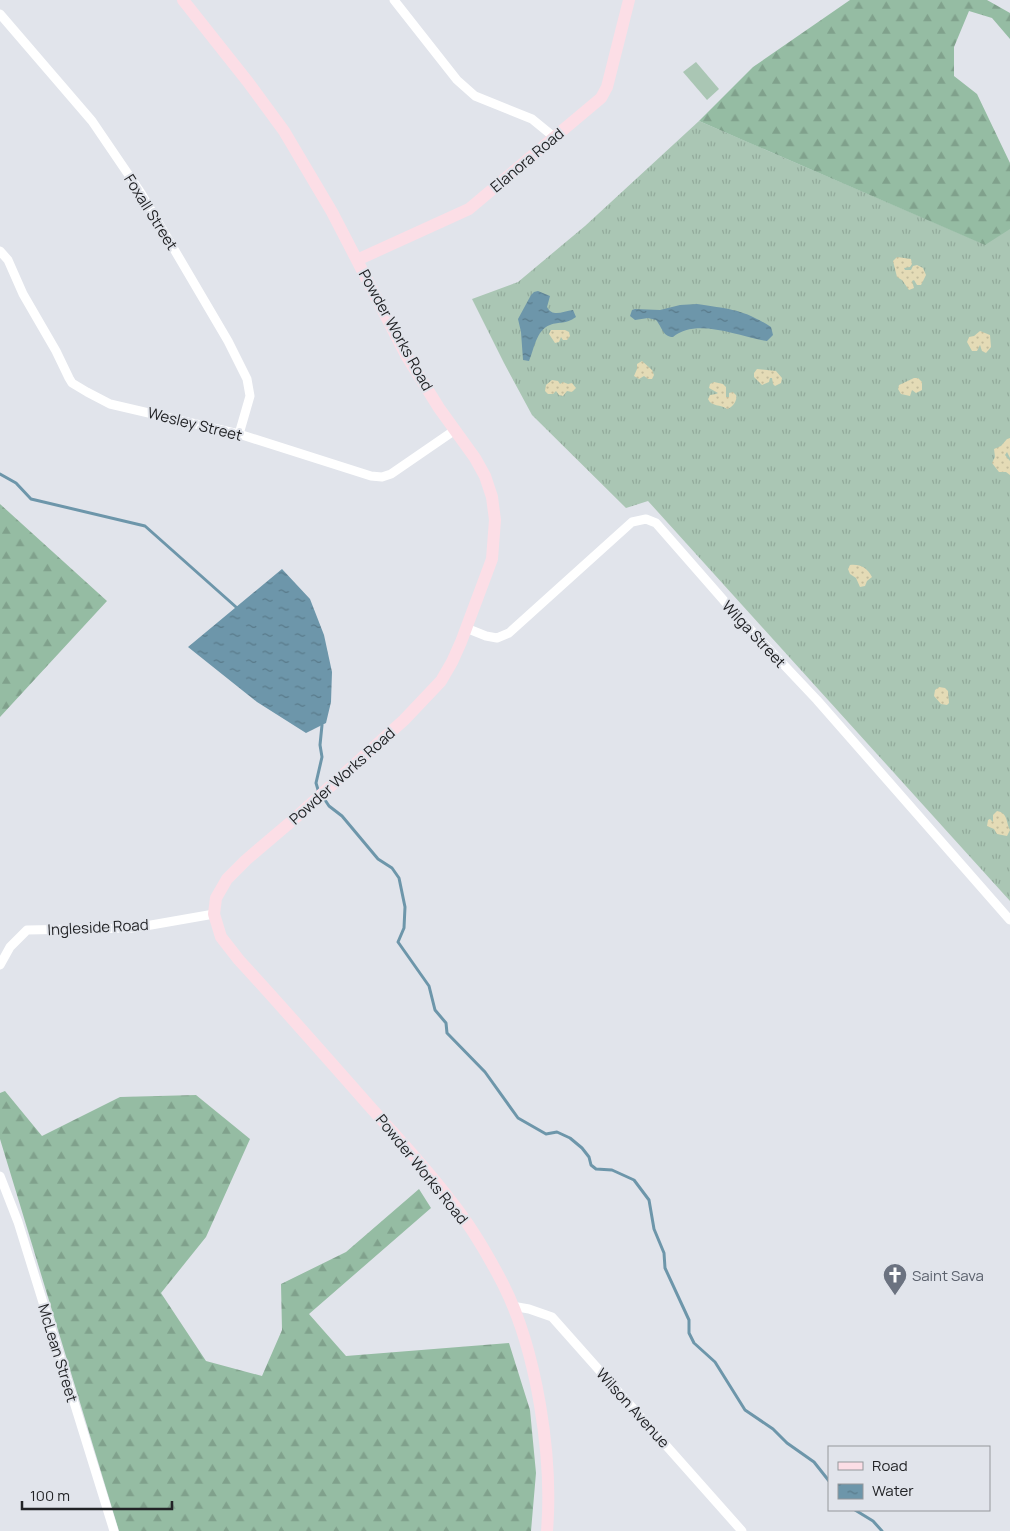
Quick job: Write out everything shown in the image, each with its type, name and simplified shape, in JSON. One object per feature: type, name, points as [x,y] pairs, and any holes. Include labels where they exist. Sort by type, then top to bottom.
[{"type":"main road","name":"Powder Works Road","points":[[183,0],[284,131],[332,212],[406,355],[475,458],[485,476],[492,497],[495,520],[492,559],[452,662],[441,681],[404,720],[227,879],[216,898],[214,914],[221,937],[239,960],[346,1078],[452,1200],[474,1233],[504,1285],[522,1330],[540,1401],[547,1470],[547,1531]]},
{"type":"main road","name":"Elanora Road","points":[[358,260],[469,209],[601,98],[607,87],[628,0]]},
{"type":"street","points":[[394,0],[457,80],[475,96],[532,119],[554,137]]},
{"type":"street","name":"Foxall Street","points":[[0,14],[92,121],[141,193],[228,341],[247,380],[250,396],[239,434]]},
{"type":"street","name":"Wesley Street","points":[[0,251],[8,260],[23,294],[72,383],[110,404],[239,434],[371,476],[382,477],[391,474],[456,430]]},
{"type":"street","name":"Wilga Street","points":[[466,628],[497,638],[509,633],[632,522],[646,519],[656,523],[733,611],[817,700],[1010,920]]},
{"type":"street","name":"Ingleside Road","points":[[0,965],[10,947],[27,930],[134,928],[214,914]]},
{"type":"street","name":"McLean Street","points":[[0,1176],[18,1222],[114,1531]]},
{"type":"street","name":"Wilson Avenue","points":[[512,1306],[529,1309],[552,1317],[742,1531]]},
{"type":"green space","points":[[850,0],[987,0],[1010,13],[1010,39],[992,18],[969,11],[954,47],[954,76],[977,94],[1010,163],[1010,229],[985,245],[699,121],[753,67]]},
{"type":"green space","points":[[696,62],[719,89],[707,100],[683,72]]},
{"type":"green space","points":[[699,121],[984,244],[1010,213],[1010,901],[648,501],[626,508],[532,415],[472,299],[518,282],[585,226]]},
{"type":"green space","points":[[0,504],[107,601],[0,717]]},
{"type":"green space","points":[[5,1091],[42,1136],[120,1097],[196,1095],[250,1139],[206,1237],[161,1293],[206,1361],[262,1376],[282,1330],[281,1284],[346,1252],[419,1189],[431,1208],[309,1314],[346,1356],[509,1343],[530,1410],[536,1473],[531,1531],[119,1531],[0,1139],[0,1093]]},
{"type":"sand","points":[[897,257],[911,259],[912,264],[910,267],[904,268],[905,270],[911,270],[913,266],[917,265],[923,268],[926,275],[921,285],[917,285],[914,280],[912,281],[914,288],[909,290],[902,280],[897,277],[893,261]]},
{"type":"sand","points":[[551,330],[565,330],[569,332],[570,336],[567,340],[563,340],[561,337],[559,342],[555,343],[549,334]]},
{"type":"sand","points":[[980,331],[990,335],[991,347],[986,353],[982,351],[980,345],[977,351],[972,351],[967,342],[969,337],[974,336]]},
{"type":"sand","points":[[642,361],[652,370],[654,375],[652,379],[644,376],[639,379],[634,376],[637,364]]},
{"type":"sand","points":[[757,369],[776,371],[782,378],[781,383],[775,386],[772,378],[770,378],[769,382],[762,385],[754,377]]},
{"type":"sand","points":[[918,378],[922,382],[922,390],[916,393],[912,390],[910,396],[901,394],[898,389],[899,385]]},
{"type":"sand","points":[[552,380],[558,381],[560,384],[563,382],[572,383],[576,388],[572,392],[567,391],[563,396],[559,395],[556,391],[553,394],[548,394],[545,391],[546,385]]},
{"type":"sand","points":[[714,382],[723,384],[726,387],[726,397],[729,397],[729,393],[733,392],[736,395],[733,405],[729,408],[727,409],[709,402],[710,395],[718,393],[709,388],[710,384]]},
{"type":"sand","points":[[1010,438],[1010,458],[1007,452],[1005,455],[1010,461],[1010,475],[1006,472],[999,472],[992,463],[995,457],[994,449]]},
{"type":"sand","points":[[850,565],[860,566],[870,574],[872,577],[865,586],[860,587],[856,578],[850,574],[848,569]]},
{"type":"sand","points":[[939,687],[945,688],[948,691],[949,703],[947,705],[941,704],[934,696],[935,690]]},
{"type":"sand","points":[[997,811],[1001,812],[1006,818],[1010,830],[1007,836],[997,834],[994,829],[987,826],[988,820],[990,819],[993,822],[993,815]]},
{"type":"water","points":[[538,291],[550,296],[547,307],[549,310],[558,313],[573,310],[576,317],[545,328],[536,341],[529,361],[523,360],[518,319],[531,295]]},
{"type":"water","points":[[697,304],[744,313],[771,327],[773,335],[767,341],[704,328],[682,331],[670,337],[656,320],[648,318],[635,320],[630,316],[632,310],[635,309],[660,310],[680,305]]},
{"type":"water","points":[[282,569],[310,599],[324,635],[332,672],[331,702],[326,723],[306,733],[257,702],[188,647]]},
{"type":"waterway","points":[[0,474],[16,483],[31,499],[145,526],[236,607]]},
{"type":"waterway","points":[[319,793],[316,783],[322,757],[320,745],[322,725]]},
{"type":"waterway","points":[[323,797],[329,806],[342,816],[378,859],[392,868],[399,878],[405,907],[404,928],[398,942],[429,986],[435,1010],[446,1023],[447,1033],[485,1072],[518,1118],[546,1134],[557,1132],[570,1138],[582,1148],[589,1157],[591,1165],[596,1169],[612,1170],[634,1180],[649,1200],[654,1229],[664,1253],[665,1268],[689,1320],[689,1333],[694,1343],[715,1362],[745,1410],[773,1429],[787,1443],[814,1462],[828,1480]]},
{"type":"waterway","points":[[857,1511],[873,1521],[882,1531]]},
{"type":"place","name":"Saint Sava","points":[[895,1296]]}]
